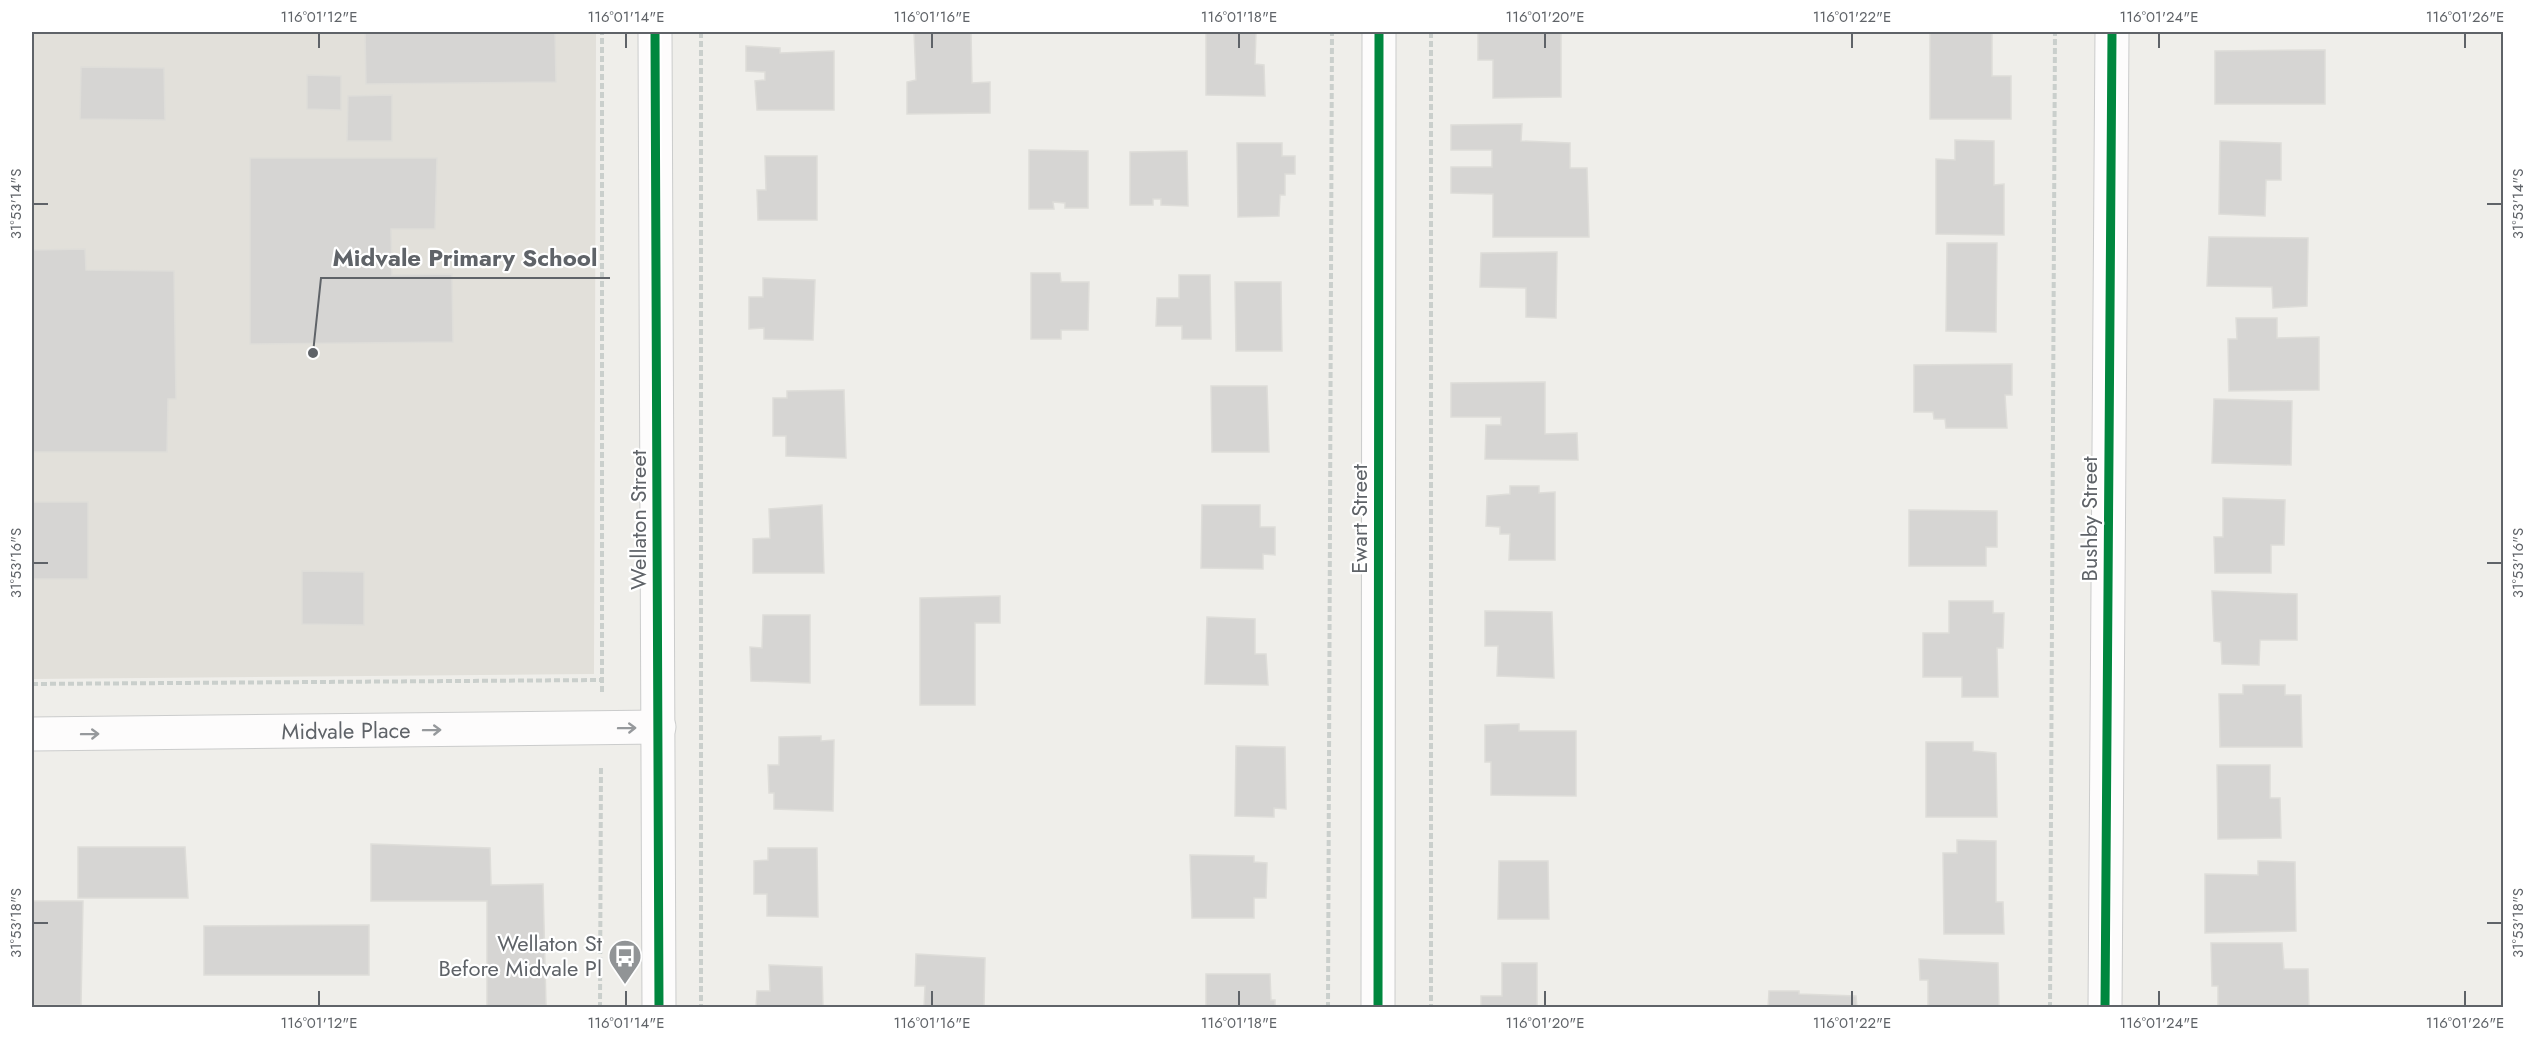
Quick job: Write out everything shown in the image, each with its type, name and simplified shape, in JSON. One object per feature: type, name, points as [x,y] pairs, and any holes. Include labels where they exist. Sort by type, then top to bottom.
[{"type":"street","name":"Wellaton Street","points":[[655,32],[659,1008]]},
{"type":"street","name":"Ewart Street","points":[[1378,1008],[1379,32]]},
{"type":"street","name":"Bushby Street","points":[[2105,1008],[2112,32]]},
{"type":"street","name":"Midvale Place","points":[[32,734],[659,727]]},
{"type":"path","points":[[602,32],[602,696]]},
{"type":"path","points":[[701,32],[701,1008]]},
{"type":"path","points":[[1328,1008],[1332,32]]},
{"type":"path","points":[[1431,32],[1431,1008]]},
{"type":"path","points":[[2050,1008],[2055,32]]},
{"type":"path","points":[[32,684],[602,680]]},
{"type":"path","points":[[600,1008],[601,764]]},
{"type":"shaded area","points":[[32,32],[596,32],[594,674],[32,679]]},
{"type":"building","points":[[365,32],[555,32],[556,82],[366,84]]},
{"type":"building","points":[[914,32],[971,32],[972,83],[990,82],[990,113],[907,114],[907,82],[916,80]]},
{"type":"building","points":[[1206,32],[1256,32],[1255,64],[1264,65],[1265,96],[1206,95]]},
{"type":"building","points":[[1478,32],[1561,32],[1561,97],[1493,98],[1493,60],[1478,60]]},
{"type":"building","points":[[1930,32],[1992,32],[1992,76],[2011,76],[2011,119],[1930,119]]},
{"type":"building","points":[[746,46],[780,48],[780,53],[834,51],[834,110],[757,110],[755,81],[765,80],[765,72],[746,71]]},
{"type":"building","points":[[2325,50],[2325,104],[2215,104],[2215,51]]},
{"type":"building","points":[[81,67],[164,68],[165,120],[80,119]]},
{"type":"building","points":[[307,75],[341,76],[341,110],[307,109]]},
{"type":"building","points":[[392,95],[392,141],[347,141],[348,96]]},
{"type":"building","points":[[1522,124],[1521,141],[1570,143],[1570,168],[1587,168],[1589,237],[1493,237],[1493,194],[1451,193],[1451,167],[1492,167],[1492,150],[1451,150],[1451,125]]},
{"type":"building","points":[[1955,140],[1994,141],[1994,185],[2004,184],[2004,235],[1936,234],[1936,159],[1955,160]]},
{"type":"building","points":[[2220,141],[2281,143],[2281,180],[2266,180],[2265,216],[2219,214]]},
{"type":"building","points":[[1237,143],[1282,143],[1282,156],[1295,156],[1295,174],[1285,174],[1285,195],[1280,195],[1279,216],[1238,217]]},
{"type":"building","points":[[1029,150],[1088,151],[1088,208],[1065,208],[1065,203],[1053,202],[1054,209],[1029,209]]},
{"type":"building","points":[[1187,151],[1188,206],[1161,205],[1161,199],[1153,199],[1153,205],[1130,205],[1130,152]]},
{"type":"building","points":[[765,156],[817,156],[817,220],[758,220],[757,190],[766,190]]},
{"type":"building","points":[[250,158],[437,158],[435,229],[391,229],[392,275],[452,274],[453,342],[250,344]]},
{"type":"building","points":[[2209,237],[2308,238],[2307,306],[2273,308],[2272,287],[2207,286]]},
{"type":"building","points":[[1947,243],[1997,243],[1996,332],[1946,331]]},
{"type":"building","points":[[85,249],[86,270],[174,271],[176,399],[168,399],[167,452],[32,452],[32,250]]},
{"type":"building","points":[[1557,252],[1556,318],[1526,317],[1526,288],[1480,287],[1481,253]]},
{"type":"building","points":[[1031,273],[1060,273],[1061,282],[1089,282],[1088,330],[1061,330],[1061,339],[1031,339]]},
{"type":"building","points":[[1179,275],[1210,275],[1211,339],[1182,339],[1182,326],[1156,326],[1157,298],[1179,298]]},
{"type":"building","points":[[763,278],[815,280],[813,340],[764,339],[764,328],[749,329],[749,297],[763,297]]},
{"type":"building","points":[[1235,282],[1281,282],[1282,351],[1236,351]]},
{"type":"building","points":[[2236,318],[2277,318],[2277,338],[2319,337],[2319,390],[2229,391],[2228,339],[2237,339]]},
{"type":"building","points":[[2012,364],[2012,395],[2005,395],[2007,428],[1946,428],[1945,419],[1934,419],[1933,412],[1914,412],[1914,365]]},
{"type":"building","points":[[1545,382],[1545,434],[1577,433],[1578,460],[1485,459],[1486,425],[1501,425],[1501,417],[1451,417],[1451,383]]},
{"type":"building","points":[[1211,386],[1267,386],[1269,452],[1212,452]]},
{"type":"building","points":[[844,390],[846,458],[786,456],[786,436],[773,436],[773,398],[787,398],[787,391]]},
{"type":"building","points":[[2214,399],[2292,401],[2291,465],[2212,463]]},
{"type":"building","points":[[1510,486],[1539,486],[1539,493],[1555,492],[1555,560],[1509,560],[1510,534],[1500,534],[1500,527],[1486,526],[1487,496],[1510,494]]},
{"type":"building","points":[[2223,498],[2285,500],[2284,545],[2271,545],[2271,573],[2215,573],[2214,537],[2223,537]]},
{"type":"building","points":[[32,502],[88,502],[88,579],[32,579]]},
{"type":"building","points":[[822,505],[824,573],[753,573],[753,539],[770,538],[769,509]]},
{"type":"building","points":[[1202,505],[1260,505],[1260,527],[1275,527],[1275,555],[1263,554],[1263,569],[1201,568]]},
{"type":"building","points":[[1909,510],[1997,511],[1997,547],[1986,547],[1986,566],[1909,566]]},
{"type":"building","points":[[302,571],[364,572],[364,625],[302,624]]},
{"type":"building","points":[[2212,591],[2297,594],[2297,640],[2260,640],[2259,665],[2222,664],[2221,642],[2214,641]]},
{"type":"building","points":[[1000,596],[1000,623],[975,623],[975,705],[920,705],[920,598]]},
{"type":"building","points":[[1949,601],[1993,601],[1993,613],[2004,613],[2003,648],[1997,648],[1998,697],[1962,697],[1962,677],[1923,677],[1923,633],[1949,633]]},
{"type":"building","points":[[1485,611],[1552,612],[1554,678],[1497,676],[1498,646],[1485,646]]},
{"type":"building","points":[[763,615],[810,615],[810,683],[751,681],[750,647],[762,648]]},
{"type":"building","points":[[1207,617],[1255,619],[1255,654],[1266,654],[1268,685],[1205,684]]},
{"type":"building","points":[[2243,685],[2285,685],[2285,695],[2301,695],[2302,747],[2220,747],[2219,694],[2243,694]]},
{"type":"building","points":[[1519,724],[1519,731],[1576,731],[1576,796],[1491,795],[1491,762],[1485,762],[1485,725]]},
{"type":"building","points":[[821,736],[821,741],[834,740],[833,811],[774,809],[774,793],[769,793],[768,765],[779,765],[779,737]]},
{"type":"building","points":[[1926,742],[1973,742],[1973,751],[1996,753],[1997,817],[1926,817]]},
{"type":"building","points":[[1236,746],[1285,747],[1286,809],[1274,808],[1274,817],[1235,816]]},
{"type":"building","points":[[2217,765],[2270,765],[2270,798],[2280,798],[2281,838],[2218,839]]},
{"type":"building","points":[[1957,840],[1996,841],[1996,902],[2003,902],[2004,934],[1944,934],[1943,853],[1957,853]]},
{"type":"building","points":[[371,844],[490,848],[491,885],[543,884],[546,1005],[487,1007],[487,901],[371,901]]},
{"type":"building","points":[[78,847],[185,847],[188,898],[78,898]]},
{"type":"building","points":[[768,848],[817,848],[818,917],[767,916],[767,894],[754,894],[754,861],[768,860]]},
{"type":"building","points":[[1190,855],[1254,856],[1254,862],[1267,863],[1266,898],[1254,898],[1254,918],[1192,918]]},
{"type":"building","points":[[1499,861],[1548,861],[1549,919],[1498,919]]},
{"type":"building","points":[[2258,861],[2295,862],[2296,931],[2205,933],[2205,874],[2258,875]]},
{"type":"building","points":[[32,901],[83,901],[81,1005],[32,1005]]},
{"type":"building","points":[[369,925],[369,975],[204,975],[204,926]]},
{"type":"building","points":[[2211,943],[2282,943],[2284,969],[2308,969],[2309,1008],[2218,1008],[2218,986],[2212,986]]},
{"type":"building","points":[[916,954],[985,958],[984,1008],[924,1008],[925,986],[915,986]]},
{"type":"building","points":[[1919,959],[1998,963],[1999,1008],[1928,1008],[1928,980],[1920,980]]},
{"type":"building","points":[[1502,963],[1537,963],[1537,1008],[1481,1008],[1481,996],[1502,996]]},
{"type":"building","points":[[769,965],[822,967],[823,1008],[756,1008],[757,991],[770,991]]},
{"type":"building","points":[[1206,974],[1270,974],[1271,1000],[1275,1000],[1275,1008],[1206,1008]]},
{"type":"building","points":[[1769,991],[1856,996],[1857,1008],[1768,1008]]},
{"type":"cycle path","points":[[655,32],[659,1008]]},
{"type":"cycle path","points":[[1378,1008],[1379,32]]},
{"type":"cycle path","points":[[2105,1008],[2112,32]]},
{"type":"place","name":"Midvale Primary School","points":[[313,353]]},
{"type":"place","name":"Wellaton St Before Midvale Pl","points":[[625,985]]}]
